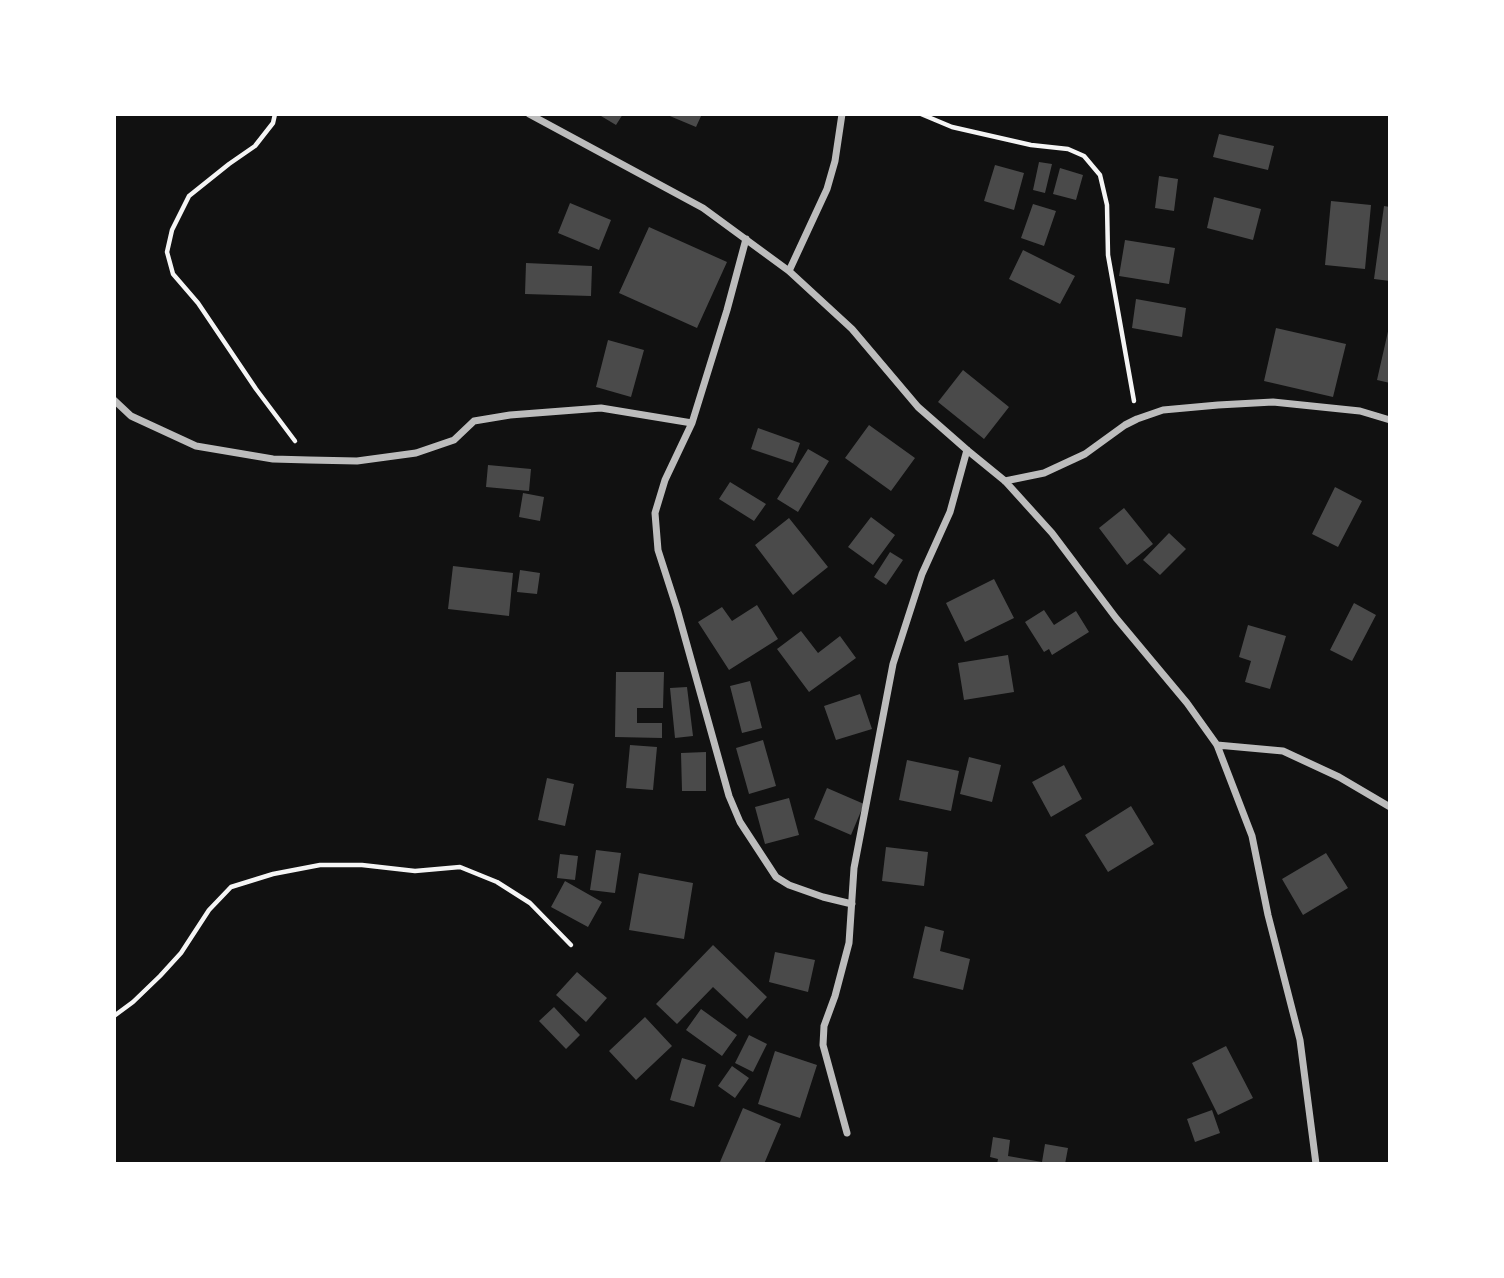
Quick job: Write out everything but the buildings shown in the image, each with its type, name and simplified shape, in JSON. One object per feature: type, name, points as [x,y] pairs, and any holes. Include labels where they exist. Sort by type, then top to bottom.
[{"type":"street","points":[[529,114],[703,208],[789,271],[852,330],[918,407],[1005,481],[1052,533],[1116,618],[1187,703],[1217,745],[1252,836],[1300,1040],[1316,1164]]},
{"type":"street","points":[[789,271],[827,189],[835,161],[842,114]]},
{"type":"street","points":[[746,239],[692,423],[665,480],[655,513],[658,550],[729,796],[740,822],[776,877],[789,885],[852,904]]},
{"type":"street","points":[[114,400],[131,416],[196,446],[273,458],[309,460],[357,461],[416,453],[454,440],[474,421],[510,415],[601,408],[692,423]]},
{"type":"street","points":[[1005,481],[1044,473],[1085,454],[1125,425],[1163,410],[1273,402],[1360,411],[1390,420]]},
{"type":"street","points":[[847,1133],[823,1045],[824,1026],[849,943],[854,867],[893,664],[922,574],[950,513],[967,450]]},
{"type":"street","points":[[1217,745],[1283,751],[1339,777],[1390,807]]},
{"type":"path","points":[[275,114],[273,123],[255,146],[190,196],[172,230],[167,252],[173,274],[198,303],[256,389],[309,460]]},
{"type":"path","points":[[922,114],[953,127],[1031,145],[1068,149],[1084,156],[1100,175],[1107,205],[1108,255],[1137,419]]},
{"type":"path","points":[[114,1016],[133,1002],[181,953],[209,910],[231,887],[273,874],[320,865],[362,865],[415,871],[460,867],[497,882],[530,903],[571,945]]}]
